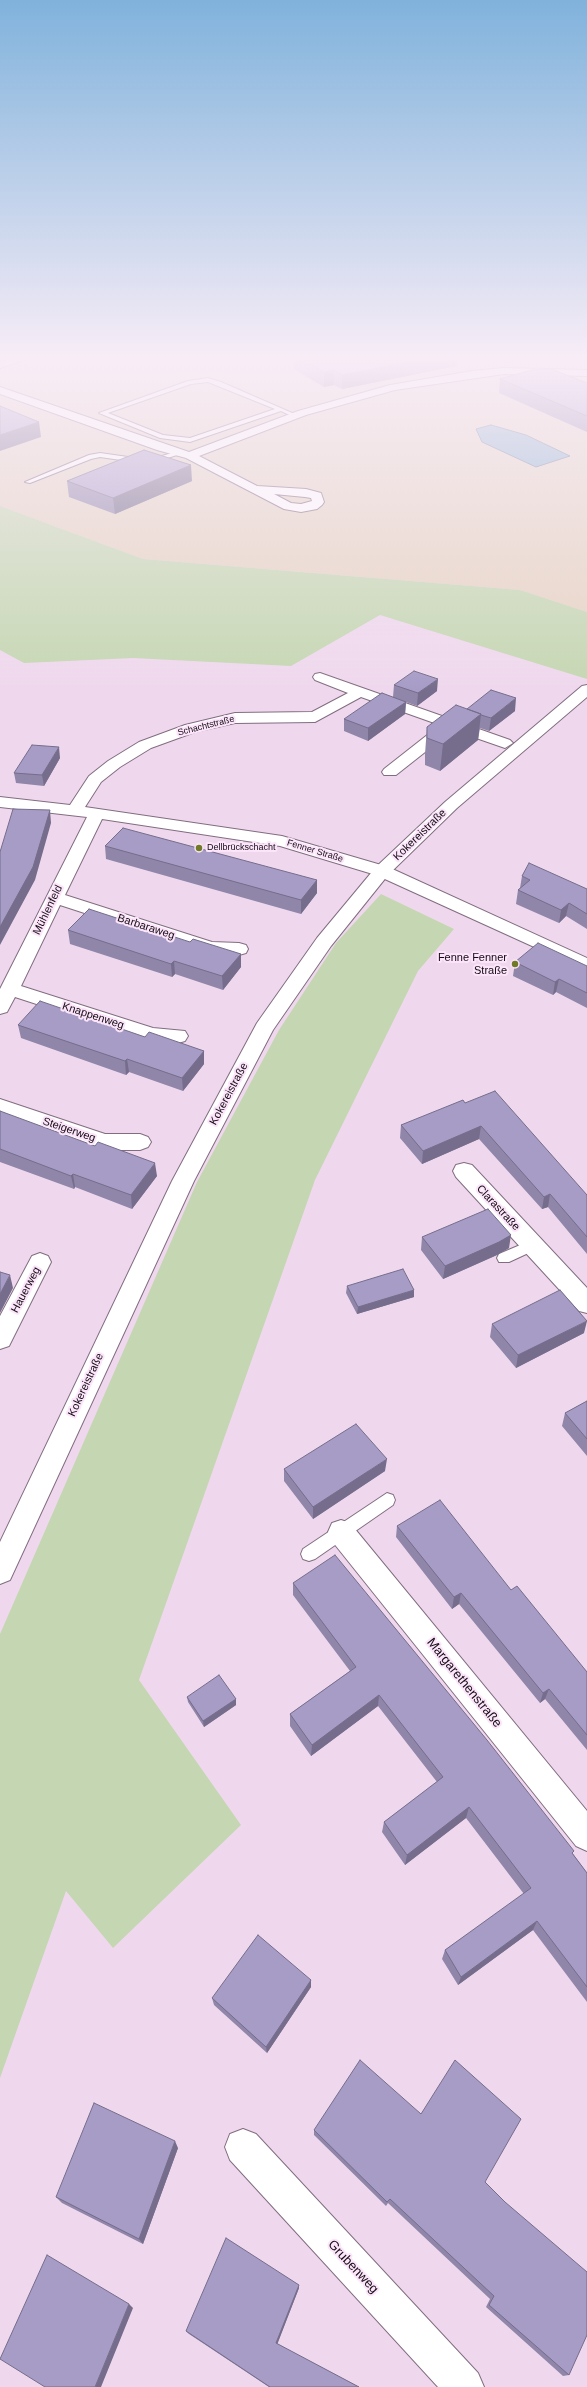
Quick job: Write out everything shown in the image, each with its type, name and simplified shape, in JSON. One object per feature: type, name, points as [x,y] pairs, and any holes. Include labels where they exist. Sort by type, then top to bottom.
[{"type":"street","points":[[212,467],[255,489]]},
{"type":"street","points":[[320,678],[505,743]]},
{"type":"street","name":"Kokereistraße","points":[[0,1571],[183,1181],[264,1028],[324,942],[382,871],[451,805],[587,689]]},
{"type":"street","name":"Schachtstraße","points":[[74,811],[95,779],[114,764],[145,745],[190,728],[235,718],[268,716],[315,717],[360,692]]},
{"type":"street","points":[[390,772],[451,724]]},
{"type":"street","name":"Fenner Straße","points":[[0,802],[97,813],[282,841],[382,871],[587,965]]},
{"type":"street","name":"Mühlenfeld","points":[[0,1008],[97,813]]},
{"type":"street","name":"Barbaraweg","points":[[54,897],[210,948],[228,950],[239,948]]},
{"type":"street","name":"Knappenweg","points":[[10,989],[150,1034],[164,1037],[178,1036]]},
{"type":"street","name":"Steigerweg","points":[[0,1106],[104,1142],[140,1142]]},
{"type":"street","name":"Clarastraße","points":[[464,1171],[587,1304]]},
{"type":"street","name":"Hauerweg","points":[[0,1339],[40,1262]]},
{"type":"street","name":"Margarethenstraße","points":[[340,1532],[587,1835]]},
{"type":"street","name":"Grubenweg","points":[[243,2147],[464,2387]]},
{"type":"lane","points":[[28,482],[63,467]]},
{"type":"lane","points":[[504,1258],[532,1245]]},
{"type":"lane","points":[[309,1554],[388,1500]]},
{"type":"shaded area","points":[[0,467],[587,467],[587,612],[520,590],[143,559],[0,506]]},
{"type":"green space","points":[[0,506],[143,559],[520,590],[587,612],[587,679],[380,615],[291,666],[133,658],[24,663],[0,650]]},
{"type":"green space","points":[[381,894],[454,929],[418,971],[315,1180],[139,1680],[241,1825],[113,1948],[66,1891],[0,2078],[0,1634],[197,1182],[279,1030],[336,943]]},
{"type":"building","points":[[101,467],[185,467],[113,498],[67,481]]},
{"type":"building","points":[[414,671],[438,679],[418,693],[394,685]]},
{"type":"building","points":[[491,690],[516,698],[491,718],[467,709]]},
{"type":"building","points":[[382,693],[406,702],[368,728],[344,719]]},
{"type":"building","points":[[456,705],[481,714],[443,744],[427,738],[427,727]]},
{"type":"building","points":[[32,745],[59,747],[42,775],[14,773]]},
{"type":"building","points":[[13,809],[50,810],[33,867],[0,927],[0,852]]},
{"type":"building","points":[[123,828],[317,880],[301,900],[105,846]]},
{"type":"building","points":[[529,863],[587,889],[587,914],[569,903],[561,910],[518,890],[530,880],[522,876]]},
{"type":"building","points":[[89,909],[190,942],[193,939],[241,954],[222,976],[174,961],[171,964],[68,930]]},
{"type":"building","points":[[538,943],[587,966],[587,993],[559,979],[555,982],[515,962]]},
{"type":"building","points":[[40,1001],[145,1037],[149,1032],[204,1051],[182,1078],[127,1059],[125,1061],[18,1025]]},
{"type":"building","points":[[495,1091],[587,1195],[587,1237],[550,1194],[544,1197],[481,1126],[423,1151],[401,1125],[463,1100],[465,1103]]},
{"type":"building","points":[[0,1111],[95,1146],[98,1142],[155,1163],[131,1195],[73,1174],[71,1176],[0,1149]]},
{"type":"building","points":[[488,1209],[511,1235],[499,1242],[445,1266],[422,1237]]},
{"type":"building","points":[[403,1269],[414,1290],[358,1307],[347,1286]]},
{"type":"building","points":[[0,1272],[10,1275],[0,1294]]},
{"type":"building","points":[[560,1290],[587,1321],[518,1355],[492,1324]]},
{"type":"building","points":[[587,1401],[587,1439],[565,1413]]},
{"type":"building","points":[[356,1424],[387,1459],[313,1507],[284,1469]]},
{"type":"building","points":[[440,1500],[511,1590],[517,1586],[587,1672],[587,1735],[549,1689],[543,1693],[461,1593],[454,1597],[397,1526]]},
{"type":"building","points":[[335,1555],[487,1740],[574,1851],[572,1853],[587,1873],[587,1987],[537,1921],[461,1977],[445,1950],[531,1888],[469,1807],[407,1855],[384,1822],[443,1777],[379,1695],[312,1745],[290,1714],[356,1667],[293,1583]]},
{"type":"building","points":[[219,1675],[236,1699],[203,1721],[187,1697]]},
{"type":"building","points":[[258,1935],[311,1980],[266,2047],[212,1998]]},
{"type":"building","points":[[360,2060],[421,2114],[455,2060],[521,2119],[485,2182],[505,2202],[587,2272],[587,2335],[569,2375],[489,2305],[494,2296],[390,2199],[387,2202],[314,2130]]},
{"type":"building","points":[[94,2103],[175,2141],[139,2239],[56,2197]]},
{"type":"building","points":[[226,2238],[299,2285],[276,2343],[359,2387],[270,2387],[186,2331]]},
{"type":"building","points":[[47,2255],[129,2304],[95,2387],[45,2387],[0,2359]]},
{"type":"place","name":"Dellbrückschacht","points":[[199,848]]},
{"type":"place","name":"Fenne Fenner Straße","points":[[515,964]]}]
